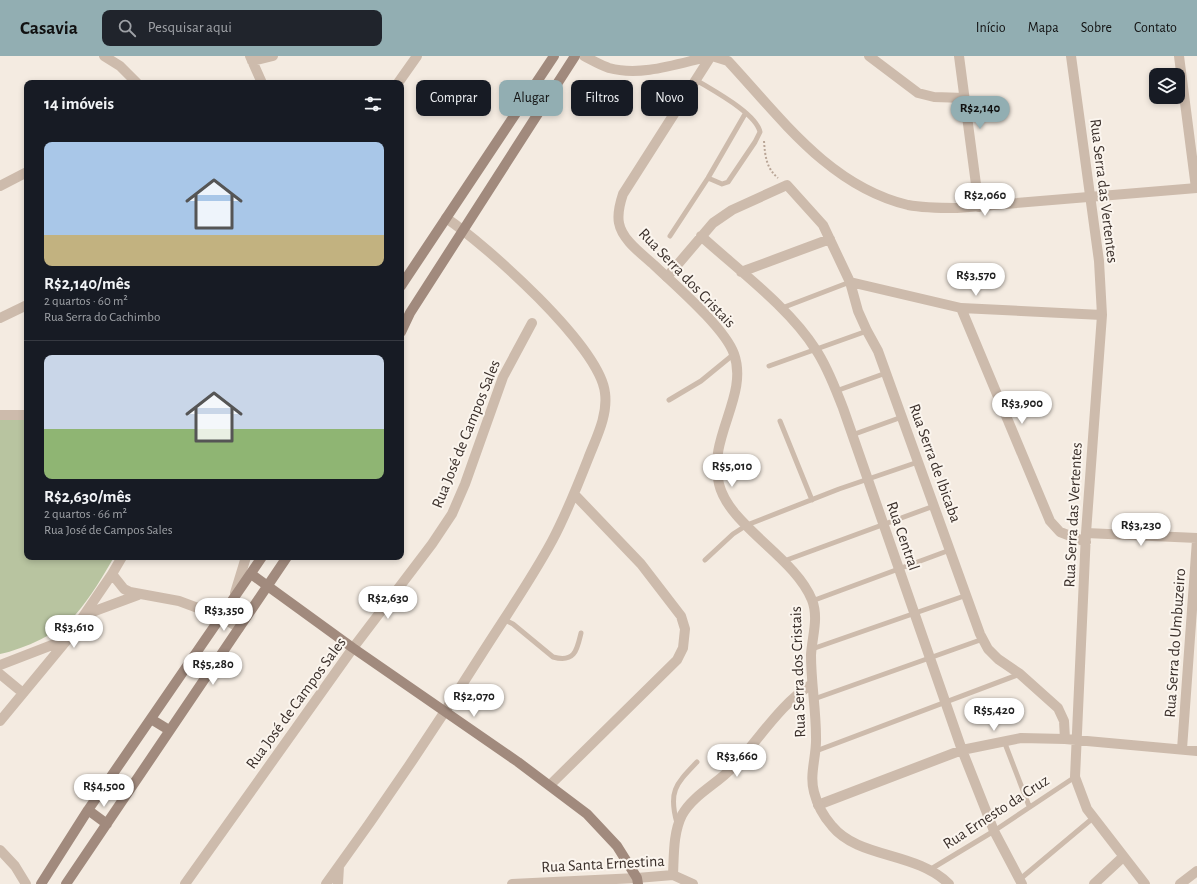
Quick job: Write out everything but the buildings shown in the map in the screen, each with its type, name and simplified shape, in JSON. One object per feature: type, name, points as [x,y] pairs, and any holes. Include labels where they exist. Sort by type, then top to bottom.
[{"type":"main road","points":[[404,281],[554,56]]},
{"type":"main road","points":[[404,326],[410,313],[575,56]]},
{"type":"main road","points":[[41,884],[88,810],[260,560]]},
{"type":"main road","points":[[66,884],[285,560]]},
{"type":"main road","points":[[251,574],[353,648],[550,785],[587,814],[617,846],[638,881]]},
{"type":"main road","points":[[151,719],[169,730]]},
{"type":"main road","points":[[88,810],[107,824]]},
{"type":"street","points":[[105,56],[120,66],[134,80]]},
{"type":"street","points":[[261,80],[251,59],[273,56]]},
{"type":"street","points":[[400,80],[417,56]]},
{"type":"street","points":[[584,56],[607,68],[623,71],[643,70],[711,56],[728,62],[815,155],[855,183],[892,200],[910,205],[931,208],[979,207],[1197,189],[1179,56]]},
{"type":"street","name":"Rua Serra dos Cristais","points":[[696,80],[711,56]]},
{"type":"street","points":[[869,56],[918,93],[941,98],[964,98]]},
{"type":"street","points":[[959,56],[979,207]]},
{"type":"street","name":"Rua Serra das Vertentes","points":[[1071,56],[1098,261],[1102,315],[1070,740],[1075,777],[1082,798],[1093,818],[1145,884]]},
{"type":"street","name":"Rua Serra dos Cristais","points":[[673,116],[623,194],[618,210],[619,225],[631,244],[667,277],[715,325],[734,354],[738,376],[736,392],[720,438],[717,473],[722,493],[732,508],[784,561],[805,586],[812,601],[815,620],[812,649],[812,684],[816,737],[816,751],[812,775],[813,790],[818,805],[831,826],[844,838],[859,845],[911,861],[931,869],[949,884]]},
{"type":"street","points":[[0,186],[24,174]]},
{"type":"street","points":[[667,277],[713,223],[732,210],[787,185]]},
{"type":"street","name":"Rua Serra de Ibicaba","points":[[787,185],[813,212],[823,225],[850,282],[858,311],[878,351],[966,595],[988,649],[998,659],[1020,674],[1058,708],[1070,740]]},
{"type":"street","points":[[326,884],[445,711],[552,542],[574,494],[602,422],[605,407],[605,392],[601,377],[592,360],[546,305],[464,230],[446,218]]},
{"type":"street","name":"Rua Central","points":[[701,236],[782,308],[816,348],[826,366],[868,480],[962,750],[994,831],[1020,882]]},
{"type":"street","points":[[741,272],[830,239]]},
{"type":"street","points":[[850,282],[962,308],[1102,315]]},
{"type":"street","points":[[0,318],[24,306]]},
{"type":"street","points":[[962,308],[1050,521],[1060,532],[1086,537],[1197,539]]},
{"type":"street","name":"Rua José de Campos Sales","points":[[185,884],[353,648],[432,544],[452,514],[465,484],[503,377],[532,322]]},
{"type":"street","points":[[0,415],[24,415]]},
{"type":"street","points":[[550,785],[677,660],[682,648],[685,629],[681,616],[641,564],[574,494]]},
{"type":"street","name":"Rua Serra do Umbuzeiro","points":[[1182,749],[1197,539]]},
{"type":"street","points":[[0,721],[67,640],[120,560]]},
{"type":"street","points":[[232,602],[245,560]]},
{"type":"street","points":[[251,574],[253,560]]},
{"type":"street","points":[[112,574],[124,589],[138,595],[157,596],[179,601],[222,617],[239,628]]},
{"type":"street","points":[[84,615],[138,595]]},
{"type":"street","points":[[0,664],[67,640]]},
{"type":"street","points":[[0,674],[23,693]]},
{"type":"street","points":[[673,875],[674,843],[678,826],[683,814],[693,801],[733,767],[791,699],[812,684]]},
{"type":"street","points":[[818,805],[962,750],[1032,737],[1197,751]]},
{"type":"street","points":[[0,850],[15,866],[26,884]]},
{"type":"street","points":[[1094,884],[1123,857]]},
{"type":"street","points":[[338,884],[339,865]]},
{"type":"street","points":[[1180,884],[1197,870]]},
{"type":"street","name":"Rua Santa Ernestina","points":[[512,884],[638,881],[673,875],[693,884]]},
{"type":"lane","points":[[698,81],[755,121],[760,132],[728,182],[722,184],[708,178]]},
{"type":"lane","points":[[670,236],[708,178],[745,114]]},
{"type":"lane","points":[[782,308],[850,282]]},
{"type":"lane","points":[[769,366],[867,331]]},
{"type":"lane","points":[[669,400],[701,381],[734,354]]},
{"type":"lane","points":[[836,390],[886,373]]},
{"type":"lane","points":[[852,436],[903,417]]},
{"type":"lane","points":[[780,422],[812,500]]},
{"type":"lane","points":[[706,560],[733,534],[747,525],[918,462]]},
{"type":"lane","points":[[784,561],[934,506]]},
{"type":"lane","points":[[812,601],[950,550]]},
{"type":"lane","points":[[812,649],[966,595]]},
{"type":"lane","points":[[503,619],[513,624],[553,656],[562,659],[569,658],[576,652],[581,633]]},
{"type":"lane","points":[[813,700],[983,639]]},
{"type":"lane","points":[[816,751],[1020,674]]},
{"type":"lane","points":[[1004,741],[1029,806]]},
{"type":"lane","points":[[678,826],[674,812],[673,797],[677,782],[697,762]]},
{"type":"lane","name":"Rua Ernesto da Cruz","points":[[931,869],[994,831],[1029,806],[1075,777]]},
{"type":"lane","points":[[1020,882],[1093,818]]},
{"type":"path","points":[[764,136],[767,163],[772,173],[787,185]]},
{"type":"green space","points":[[0,418],[24,420],[24,560],[112,560],[81,608],[61,628],[30,644],[10,652],[0,654]]}]
